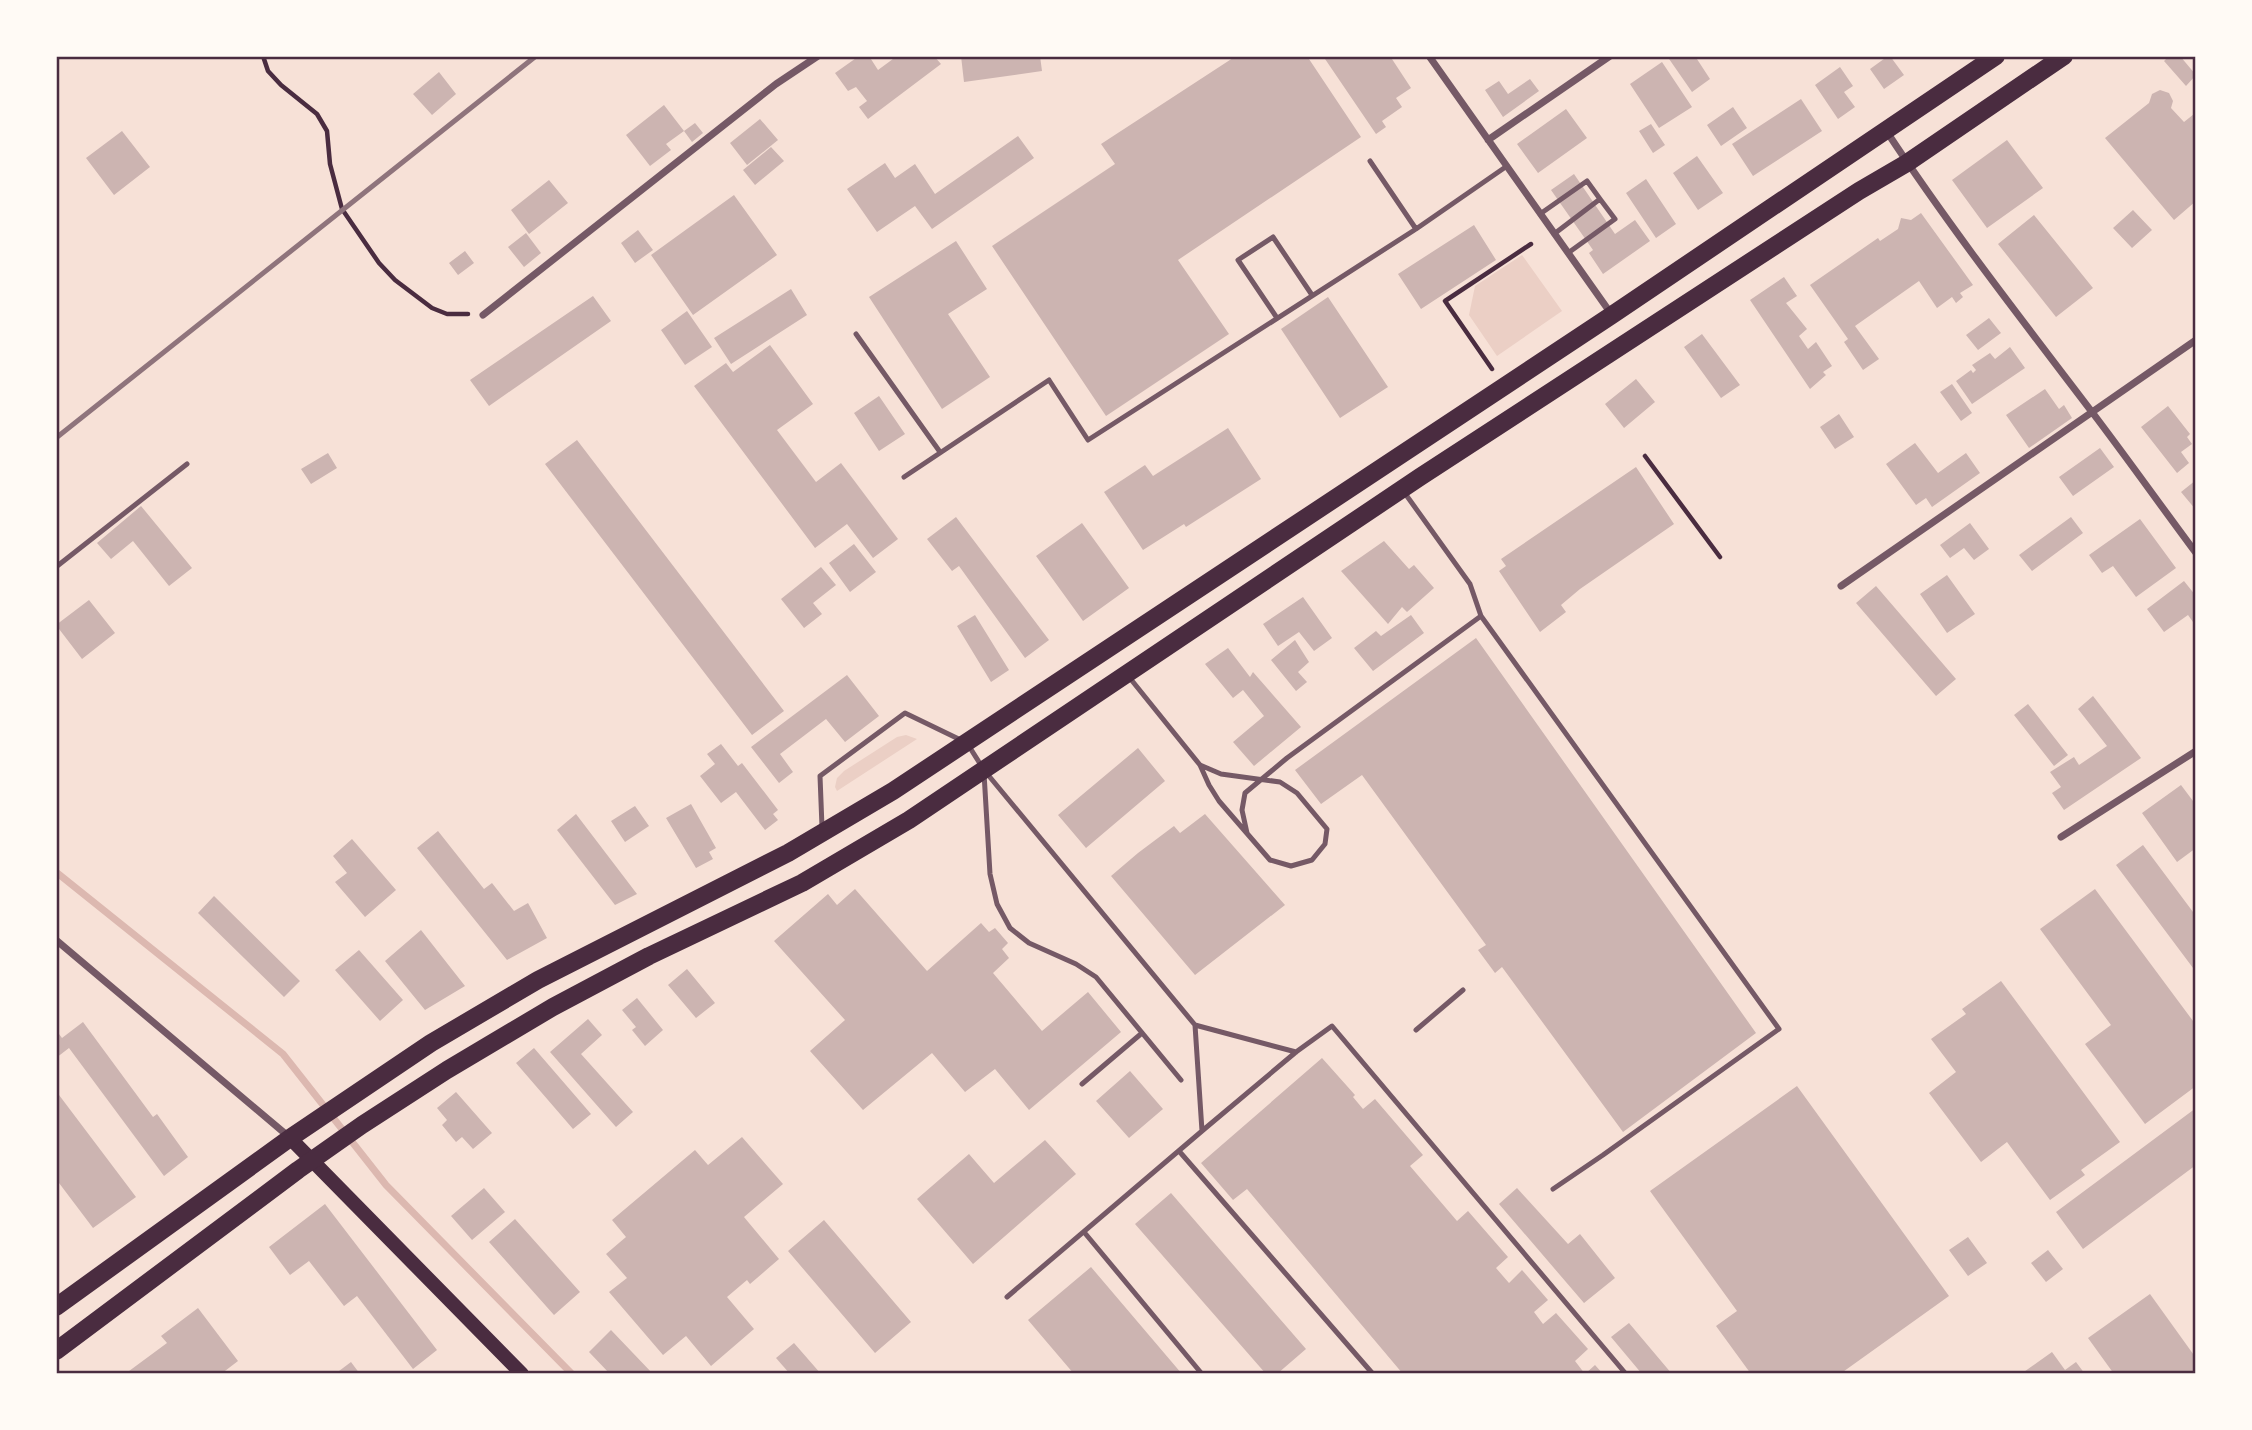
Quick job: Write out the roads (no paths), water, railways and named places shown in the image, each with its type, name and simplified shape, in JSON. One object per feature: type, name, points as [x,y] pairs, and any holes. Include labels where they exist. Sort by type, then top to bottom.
[{"type":"main road","points":[[56,1307],[296,1133],[431,1043],[538,980],[788,853],[893,792],[1612,315],[1996,56]]},
{"type":"main road","points":[[56,1351],[318,1155],[447,1070],[553,1007],[649,956],[802,883],[909,820],[1402,490],[1859,191],[1907,163],[2064,56]]},
{"type":"main road","points":[[296,1133],[522,1374]]},
{"type":"street","points":[[483,314],[776,84],[818,56]]},
{"type":"street","points":[[1429,56],[1612,315]]},
{"type":"street","points":[[1488,140],[1610,56]]},
{"type":"street","points":[[1886,132],[2034,338],[2196,553]]},
{"type":"street","points":[[1842,586],[2196,340]]},
{"type":"street","points":[[2061,837],[2196,751]]},
{"type":"street","points":[[56,940],[296,1133]]},
{"type":"lane","points":[[1370,161],[1416,229]]},
{"type":"lane","points":[[904,477],[1049,380],[1088,440],[1416,229],[1507,166]]},
{"type":"lane","points":[[1540,214],[1587,181],[1615,219],[1568,253]]},
{"type":"lane","points":[[1554,234],[1600,200]]},
{"type":"lane","points":[[1277,318],[1238,260],[1273,237],[1312,295]]},
{"type":"lane","points":[[856,334],[940,452]]},
{"type":"lane","points":[[56,567],[187,464]]},
{"type":"lane","points":[[1402,490],[1470,584],[1481,616],[1779,1029],[1553,1189]]},
{"type":"lane","points":[[1247,833],[1242,810],[1245,793],[1259,780],[1481,616]]},
{"type":"lane","points":[[1127,674],[1200,765],[1209,785],[1270,860],[1291,866],[1312,860],[1325,844],[1327,829],[1297,793],[1280,782],[1221,774],[1200,765]]},
{"type":"lane","points":[[822,833],[820,776],[905,713],[967,743],[984,770],[1195,1025],[1296,1052]]},
{"type":"lane","points":[[984,770],[990,874],[996,904],[1010,928],[1029,943],[1076,964],[1096,978],[1181,1080]]},
{"type":"lane","points":[[1416,1030],[1463,990]]},
{"type":"lane","points":[[1195,1025],[1202,1131]]},
{"type":"lane","points":[[1007,1297],[1296,1052],[1332,1026],[1626,1374]]},
{"type":"lane","points":[[1082,1084],[1142,1033]]},
{"type":"lane","points":[[1179,1151],[1373,1374]]},
{"type":"lane","points":[[1083,1232],[1202,1374]]},
{"type":"waterway","points":[[56,872],[283,1054],[386,1185],[572,1374]]},
{"type":"railway","points":[[56,438],[536,56]]}]
